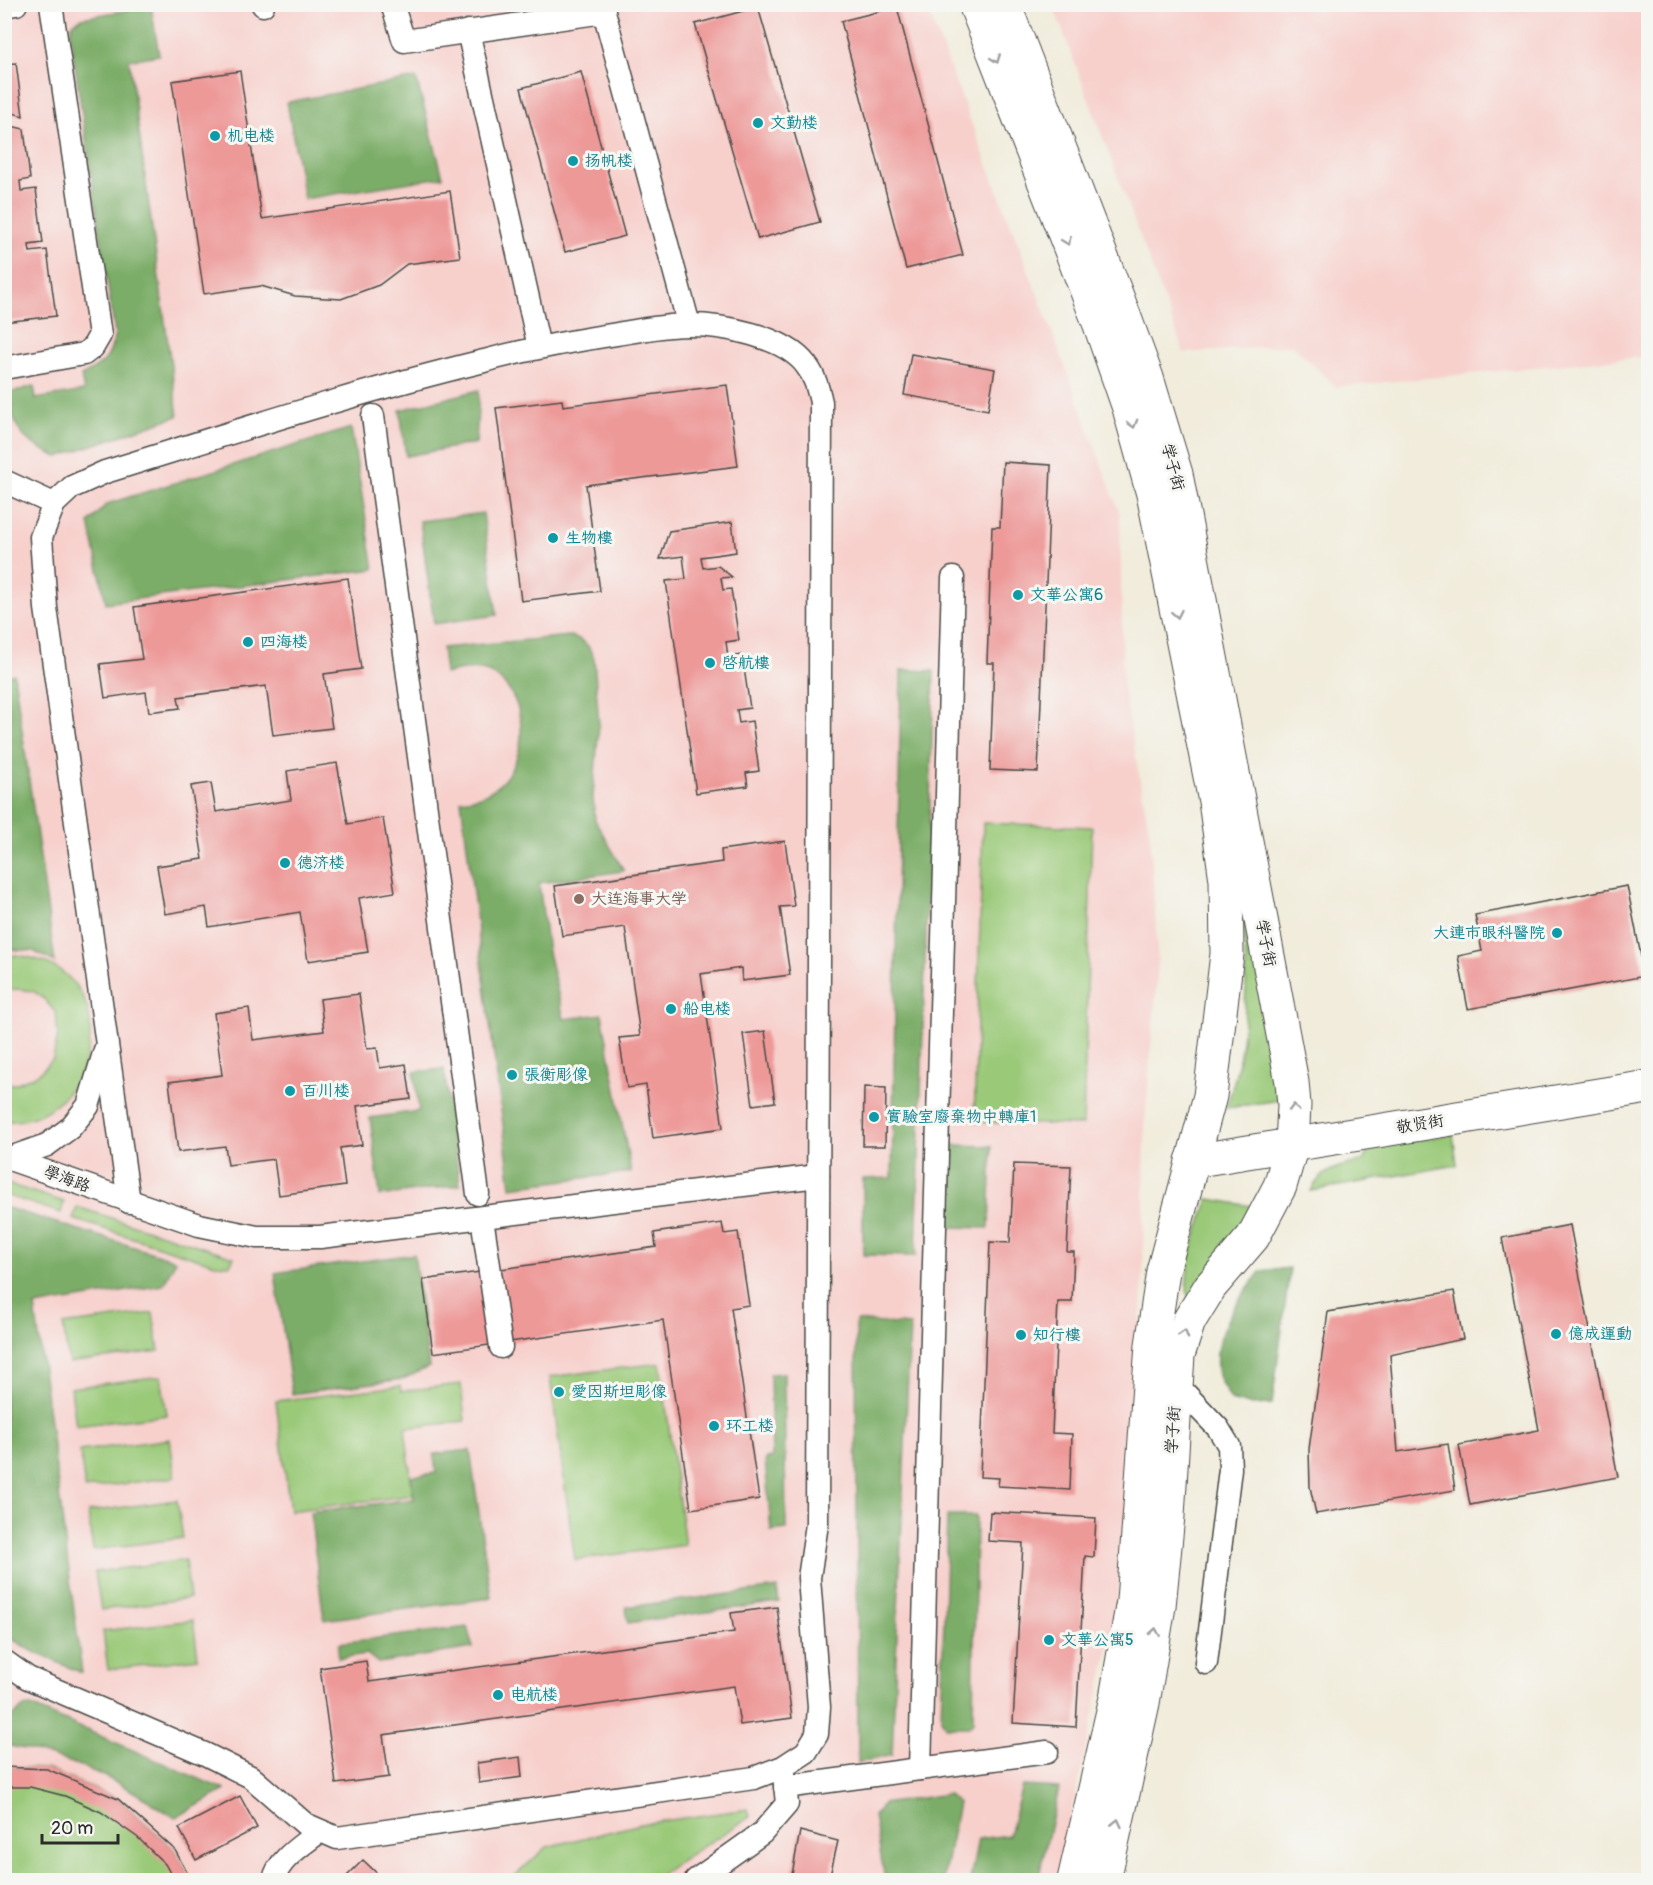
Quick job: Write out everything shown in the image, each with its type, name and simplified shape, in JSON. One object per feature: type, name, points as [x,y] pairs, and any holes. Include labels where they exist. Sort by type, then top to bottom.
[{"type":"main road","name":"学子街","points":[[975,4],[1100,325],[1129,408],[1153,494],[1215,801],[1226,880],[1227,954],[1210,1096],[1163,1271],[1152,1345],[1133,1601],[1116,1698],[1074,1881]]},
{"type":"main road","name":"学子街","points":[[1004,4],[1147,378],[1176,474],[1292,1082],[1294,1106],[1292,1145],[1280,1186],[1253,1237],[1210,1287],[1189,1321],[1178,1355],[1168,1516],[1159,1606],[1143,1703],[1104,1881]]},
{"type":"main road","name":"敬贤街","points":[[1192,1161],[1648,1087]]},
{"type":"street","points":[[4,6],[16,4]]},
{"type":"street","points":[[4,368],[84,354],[93,347],[99,335],[51,4]]},
{"type":"street","points":[[392,4],[404,41],[603,8],[689,326]]},
{"type":"street","points":[[468,31],[539,346]]},
{"type":"street","points":[[129,1202],[46,608],[41,537],[54,504],[72,487],[105,472],[368,392],[539,346],[641,330],[689,326],[737,331],[767,339],[792,352],[806,363],[814,377],[821,402],[817,1524],[809,1578],[819,1707],[817,1734],[806,1752],[784,1777],[787,1804],[762,1833],[696,1881]]},
{"type":"street","points":[[373,416],[478,1194]]},
{"type":"street","points":[[4,481],[54,504]]},
{"type":"street","points":[[920,1769],[953,578]]},
{"type":"street","points":[[7,1157],[47,1145],[70,1128],[88,1106],[108,1041]]},
{"type":"street","name":"學海路","points":[[7,1157],[199,1225],[257,1237],[320,1237],[818,1176]]},
{"type":"street","points":[[483,1231],[501,1347]]},
{"type":"street","points":[[1176,1384],[1218,1428],[1229,1446],[1230,1469],[1206,1663]]},
{"type":"street","points":[[10,1672],[205,1754],[251,1778],[305,1824],[337,1838],[754,1778],[920,1769],[1047,1752]]},
{"type":"street","points":[[274,1881],[276,1873],[286,1860],[320,1831]]},
{"type":"shaded area","name":"大连海事大学","points":[[5,5],[926,5],[1120,514],[1123,686],[1150,835],[1158,963],[1145,1121],[1143,1274],[1130,1496],[1114,1626],[1056,1880],[5,1880]]},
{"type":"shaded area","points":[[1053,5],[1648,5],[1648,356],[1337,387],[1292,345],[1184,353]]},
{"type":"green space","points":[[151,6],[159,55],[129,60],[178,416],[58,457],[36,446],[22,434],[13,417],[9,393],[34,386],[36,399],[84,391],[81,376],[105,360],[111,350],[115,334],[70,33],[73,23],[81,18]]},
{"type":"green space","points":[[416,78],[443,177],[304,199],[287,102]]},
{"type":"green space","points":[[479,390],[476,443],[406,456],[400,410]]},
{"type":"green space","points":[[351,428],[374,569],[106,603],[89,523],[107,504]]},
{"type":"green space","points":[[483,513],[497,615],[434,624],[420,521]]},
{"type":"green space","points":[[570,636],[588,646],[594,658],[599,725],[593,797],[595,820],[624,871],[539,883],[548,952],[564,1019],[602,1014],[631,1172],[511,1187],[461,800],[483,795],[504,780],[511,770],[520,747],[520,722],[514,698],[495,676],[485,671],[474,670],[445,674],[442,648]]},
{"type":"green space","points":[[901,670],[934,671],[916,1256],[863,1255],[863,1179],[892,1178]]},
{"type":"green space","points":[[14,674],[55,962],[33,951],[6,949],[4,676]]},
{"type":"green space","points":[[983,823],[1092,827],[1083,1125],[974,1122]]},
{"type":"green space","points":[[1240,875],[1280,1100],[1226,1108],[1241,1051],[1246,992],[1245,933]]},
{"type":"green space","points":[[16,955],[54,967],[78,988],[89,1016],[89,1046],[79,1075],[61,1100],[36,1116],[5,1121],[5,1084],[15,1084],[38,1074],[53,1059],[58,1035],[56,1013],[43,998],[33,991],[16,989],[5,992],[5,957]]},
{"type":"green space","points":[[444,1069],[460,1185],[380,1196],[370,1118],[419,1111],[414,1072]]},
{"type":"green space","points":[[1453,1134],[1457,1165],[1311,1191],[1326,1173],[1363,1161],[1370,1147]]},
{"type":"green space","points":[[951,1145],[992,1146],[989,1228],[947,1227]]},
{"type":"green space","points":[[5,1183],[64,1202],[61,1213],[5,1195]]},
{"type":"green space","points":[[1209,1199],[1258,1207],[1189,1301],[1187,1275],[1189,1262]]},
{"type":"green space","points":[[5,1207],[176,1260],[163,1285],[35,1306],[82,1673],[34,1652],[5,1635]]},
{"type":"green space","points":[[77,1207],[234,1257],[230,1265],[215,1264],[73,1219]]},
{"type":"green space","points":[[414,1254],[429,1367],[403,1379],[292,1394],[275,1273]]},
{"type":"green space","points":[[1290,1268],[1272,1404],[1249,1405],[1231,1400],[1218,1375],[1218,1346],[1222,1332],[1235,1306],[1261,1271]]},
{"type":"green space","points":[[153,1313],[159,1351],[69,1363],[63,1325]]},
{"type":"green space","points":[[856,1321],[910,1325],[892,1755],[858,1763]]},
{"type":"green space","points":[[660,1363],[685,1545],[575,1560],[550,1377]]},
{"type":"green space","points":[[784,1373],[786,1529],[771,1531],[765,1459],[772,1458],[770,1374]]},
{"type":"green space","points":[[161,1376],[167,1415],[76,1426],[71,1388]]},
{"type":"green space","points":[[461,1384],[465,1421],[405,1428],[413,1495],[290,1511],[276,1401],[400,1386],[401,1391]]},
{"type":"green space","points":[[170,1439],[175,1477],[85,1489],[80,1451]]},
{"type":"green space","points":[[470,1450],[491,1598],[324,1620],[310,1512],[414,1499],[411,1476],[436,1473],[434,1454]]},
{"type":"green space","points":[[177,1500],[183,1538],[93,1550],[88,1512]]},
{"type":"green space","points":[[947,1516],[976,1516],[973,1722],[969,1727],[946,1727],[941,1719]]},
{"type":"green space","points":[[185,1560],[190,1598],[101,1610],[95,1572]]},
{"type":"green space","points":[[777,1588],[779,1602],[628,1623],[626,1607]]},
{"type":"green space","points":[[193,1620],[198,1658],[108,1670],[103,1631]]},
{"type":"green space","points":[[467,1627],[473,1648],[378,1663],[367,1654],[338,1658],[339,1643]]},
{"type":"green space","points":[[31,1706],[225,1790],[175,1818],[135,1792],[94,1772],[52,1756],[5,1745],[5,1722],[24,1707]]},
{"type":"green space","points":[[4,1767],[47,1769],[118,1799],[175,1850],[191,1880],[5,1880]]},
{"type":"green space","points":[[1022,1786],[1059,1788],[1038,1880],[970,1880],[978,1839],[1009,1835]]},
{"type":"green space","points":[[947,1794],[958,1803],[943,1880],[885,1880],[874,1816],[883,1804]]},
{"type":"green space","points":[[748,1809],[750,1817],[653,1880],[510,1880],[547,1847],[641,1824]]},
{"type":"building","name":"文勤楼","points":[[758,7],[820,222],[758,239],[695,24]]},
{"type":"building","points":[[897,7],[963,255],[906,269],[841,21]]},
{"type":"building","points":[[16,63],[23,116],[10,112],[11,126],[24,129],[30,179],[20,181],[21,191],[36,189],[43,243],[29,245],[30,252],[47,250],[56,316],[4,322],[4,64]]},
{"type":"building","name":"机电楼","points":[[240,71],[262,219],[450,191],[460,257],[407,264],[379,285],[341,299],[295,296],[261,286],[204,294],[172,81]]},
{"type":"building","name":"扬帆楼","points":[[581,72],[625,236],[565,252],[521,88]]},
{"type":"building","points":[[911,354],[995,369],[988,410],[904,395]]},
{"type":"building","name":"生物樓","points":[[727,385],[738,466],[586,485],[600,591],[521,601],[496,408],[562,400],[563,406]]},
{"type":"building","name":"文華公寓6","points":[[1003,462],[1051,465],[1038,772],[990,770],[994,663],[987,663],[992,527],[1000,527]]},
{"type":"building","name":"啓航樓","points":[[732,522],[736,552],[701,557],[703,568],[718,566],[732,577],[721,578],[723,590],[731,589],[739,640],[726,642],[728,657],[742,655],[750,708],[737,710],[739,723],[752,721],[759,771],[746,773],[748,786],[696,793],[666,581],[686,579],[683,556],[660,559],[669,531]]},
{"type":"building","name":"四海楼","points":[[348,578],[361,669],[324,674],[332,728],[273,735],[266,686],[178,697],[180,708],[149,712],[146,692],[105,698],[100,664],[142,659],[134,607]]},
{"type":"building","name":"德济楼","points":[[337,763],[348,824],[383,818],[395,892],[359,898],[368,952],[308,961],[300,912],[209,927],[206,907],[165,914],[157,866],[203,859],[191,786],[211,783],[216,812],[291,800],[287,771]]},
{"type":"building","name":"船电楼","points":[[785,841],[794,906],[780,907],[790,975],[742,981],[741,968],[701,974],[723,1128],[653,1138],[646,1085],[627,1088],[619,1038],[640,1036],[625,927],[562,936],[555,886],[722,862],[721,850]]},
{"type":"building","name":"大連市眼科醫院","points":[[1627,886],[1645,976],[1468,1009],[1458,956],[1482,951],[1475,915]]},
{"type":"building","name":"百川楼","points":[[359,994],[367,1049],[377,1048],[380,1068],[406,1064],[411,1099],[357,1106],[362,1145],[340,1148],[345,1186],[279,1195],[274,1159],[228,1165],[225,1146],[178,1152],[169,1082],[222,1075],[214,1013],[249,1008],[253,1040],[324,1031],[320,999]]},
{"type":"building","points":[[765,1031],[775,1102],[753,1105],[743,1034]]},
{"type":"building","name":"實驗室廢棄物中轉庫1","points":[[864,1087],[886,1088],[885,1146],[863,1146]]},
{"type":"building","name":"知行樓","points":[[1014,1164],[1071,1166],[1067,1252],[1074,1252],[1072,1302],[1058,1302],[1052,1433],[1072,1434],[1070,1490],[998,1486],[999,1478],[980,1477],[990,1242],[1010,1243]]},
{"type":"building","name":"环工楼","points":[[722,1223],[724,1234],[738,1232],[749,1305],[731,1308],[759,1499],[691,1509],[663,1320],[433,1353],[423,1280],[656,1247],[654,1233]]},
{"type":"building","name":"億成運動","points":[[1570,1225],[1618,1477],[1470,1505],[1459,1445],[1539,1430],[1502,1238]]},
{"type":"building","points":[[1454,1291],[1463,1339],[1390,1355],[1398,1452],[1448,1444],[1455,1490],[1316,1514],[1310,1487],[1309,1449],[1328,1312]]},
{"type":"building","name":"文華公寓5","points":[[990,1512],[1096,1518],[1094,1557],[1085,1556],[1076,1727],[1013,1723],[1023,1543],[988,1541]]},
{"type":"building","name":"电航楼","points":[[777,1607],[792,1718],[740,1725],[734,1686],[383,1735],[389,1777],[336,1784],[320,1668],[366,1661],[369,1682],[734,1632],[731,1613]]},
{"type":"building","points":[[520,1757],[522,1777],[479,1783],[477,1763]]},
{"type":"building","points":[[4,1767],[47,1769],[118,1799],[175,1850],[191,1880],[174,1880],[165,1864],[137,1837],[101,1812],[65,1796],[30,1787],[4,1787]]},
{"type":"building","points":[[240,1796],[257,1828],[196,1860],[179,1828]]},
{"type":"building","points":[[800,1831],[838,1841],[829,1880],[791,1880]]},
{"type":"building","points":[[363,1860],[384,1880],[343,1880]]},
{"type":"place","name":"文勤楼","points":[[758,123]]},
{"type":"place","name":"机电楼","points":[[215,136]]},
{"type":"place","name":"扬帆楼","points":[[573,161]]},
{"type":"place","name":"生物樓","points":[[553,538]]},
{"type":"place","name":"文華公寓6","points":[[1018,595]]},
{"type":"place","name":"四海楼","points":[[248,642]]},
{"type":"place","name":"啓航樓","points":[[710,663]]},
{"type":"place","name":"德济楼","points":[[285,863]]},
{"type":"place","name":"大连海事大学","points":[[579,899]]},
{"type":"place","name":"大連市眼科醫院","points":[[1557,933]]},
{"type":"place","name":"船电楼","points":[[671,1009]]},
{"type":"place","name":"張衡彫像","points":[[512,1075]]},
{"type":"place","name":"百川楼","points":[[290,1091]]},
{"type":"place","name":"實驗室廢棄物中轉庫1","points":[[874,1117]]},
{"type":"place","name":"億成運動","points":[[1556,1334]]},
{"type":"place","name":"知行樓","points":[[1021,1335]]},
{"type":"place","name":"愛因斯坦彫像","points":[[559,1392]]},
{"type":"place","name":"环工楼","points":[[714,1426]]},
{"type":"place","name":"文華公寓5","points":[[1049,1640]]},
{"type":"place","name":"电航楼","points":[[498,1695]]}]
